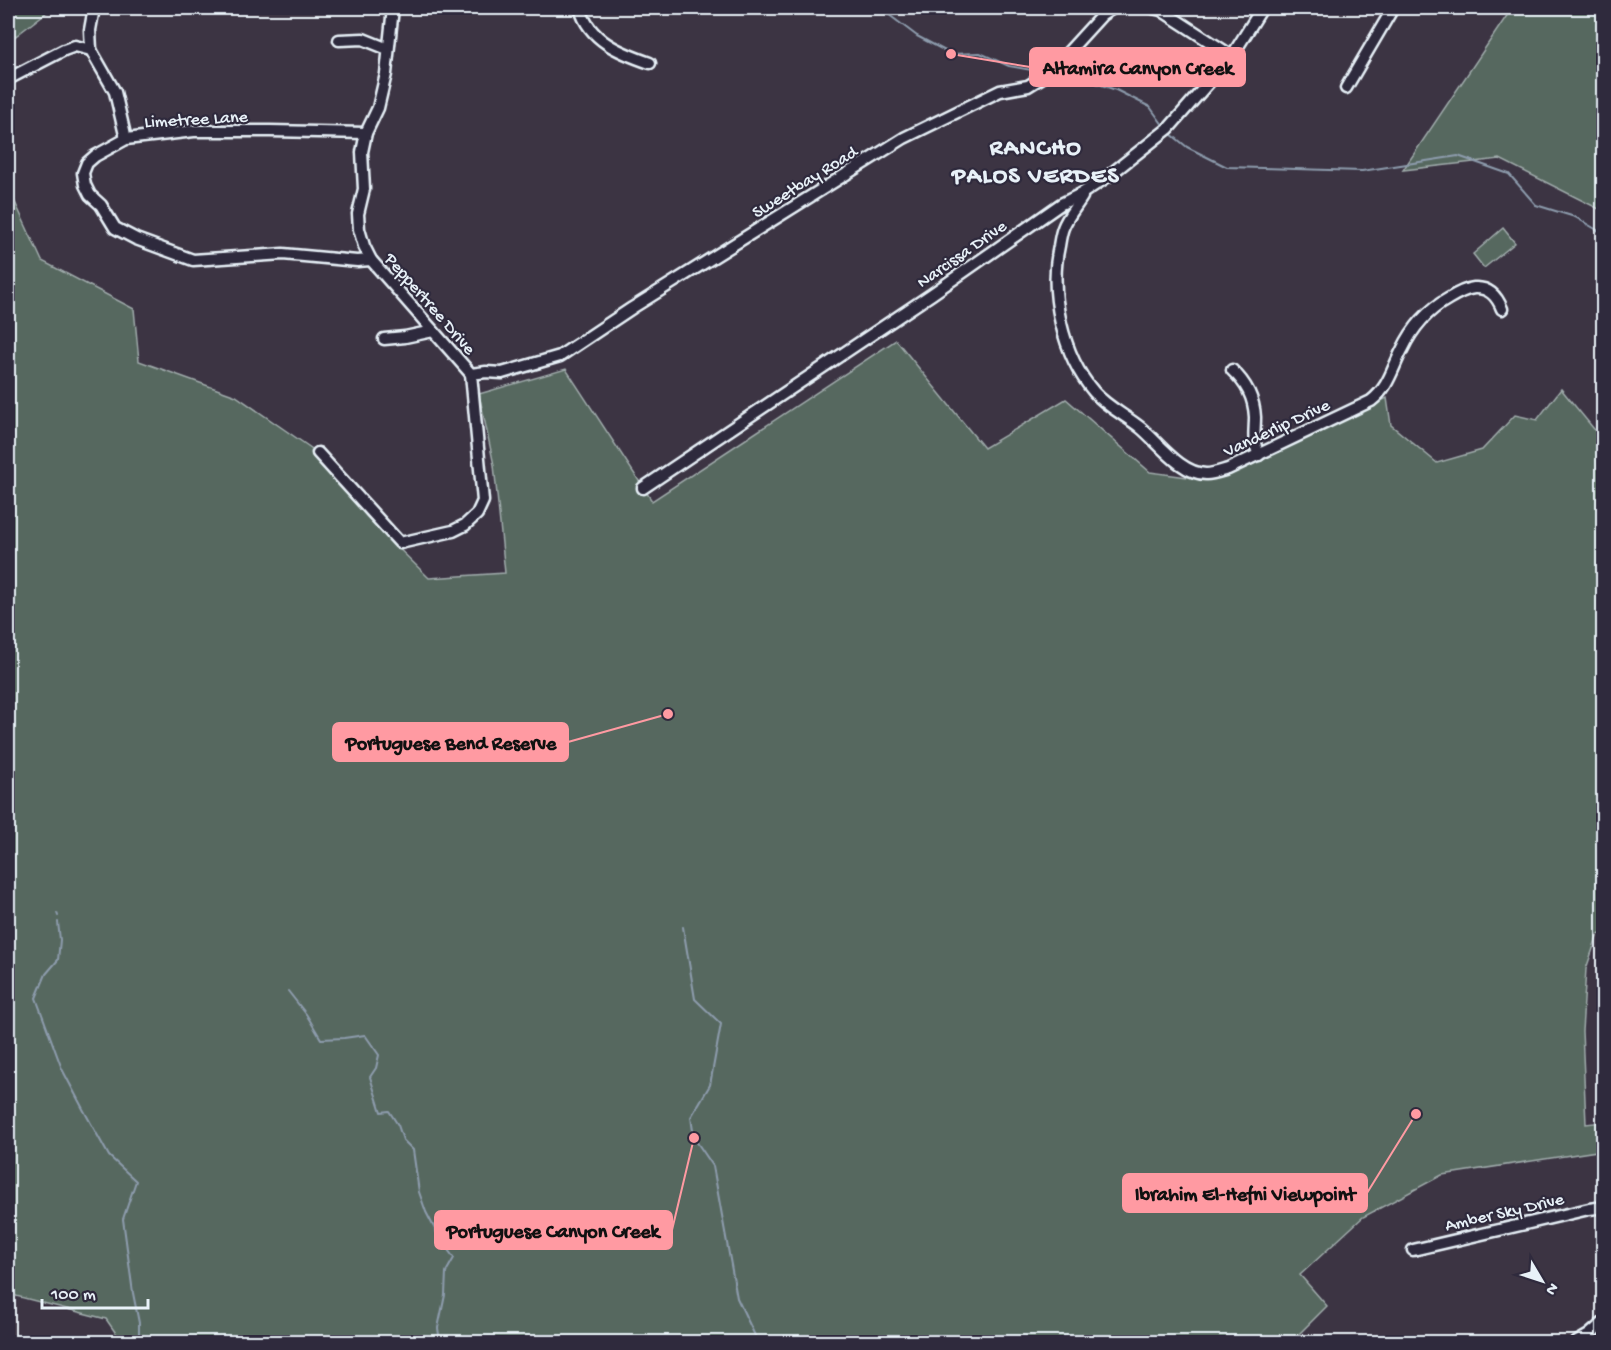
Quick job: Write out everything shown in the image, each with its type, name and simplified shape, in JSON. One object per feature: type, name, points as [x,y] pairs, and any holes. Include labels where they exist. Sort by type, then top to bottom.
[{"type":"street","points":[[94,8],[90,30],[91,50],[115,92],[126,139]]},
{"type":"street","name":"Peppertree Drive","points":[[318,453],[400,543],[453,531],[465,525],[477,514],[483,501],[471,374],[371,260],[359,229],[358,214],[364,189],[362,152],[366,133],[378,108],[386,74],[393,8]]},
{"type":"street","points":[[580,8],[592,31],[610,47],[650,63]]},
{"type":"street","name":"Sweetbay Road","points":[[502,373],[560,356],[632,308],[904,138],[1000,91],[1028,86],[1049,73],[1102,15],[1113,8]]},
{"type":"street","points":[[1153,8],[1161,10],[1232,56]]},
{"type":"street","name":"Narcissa Drive","points":[[643,488],[1061,204],[1081,194],[1120,168],[1168,128],[1232,56],[1262,8]]},
{"type":"street","points":[[1346,88],[1393,8]]},
{"type":"street","points":[[339,40],[363,39],[388,49]]},
{"type":"street","points":[[8,79],[75,46],[91,50]]},
{"type":"street","name":"Limetree Lane","points":[[366,133],[270,130],[194,131],[126,139],[95,156],[87,163],[83,173],[90,195],[101,206],[115,228],[136,239],[193,260],[283,254],[357,261],[371,260]]},
{"type":"street","name":"Vanderlip Drive","points":[[1081,194],[1082,197],[1063,227],[1058,251],[1056,277],[1058,306],[1064,335],[1075,362],[1093,391],[1105,403],[1140,427],[1184,467],[1194,472],[1208,474],[1228,469],[1371,401],[1385,387],[1410,335],[1439,304],[1453,296],[1470,289],[1485,289],[1494,295],[1502,309]]},
{"type":"street","points":[[384,339],[433,331]]},
{"type":"street","points":[[1232,370],[1248,388],[1255,414],[1254,446],[1259,455]]},
{"type":"street","name":"Peppertree Drive","points":[[471,374],[502,373]]},
{"type":"street","name":"Amber Sky Drive","points":[[1413,1250],[1604,1207]]},
{"type":"street","points":[[1577,1342],[1604,1322]]},
{"type":"green space","points":[[8,8],[52,8],[8,42]]},
{"type":"green space","points":[[1512,8],[1603,8],[1603,211],[1500,159],[1403,170]]},
{"type":"green space","points":[[8,187],[42,261],[134,309],[139,361],[236,396],[318,453],[366,516],[429,578],[505,573],[494,465],[479,394],[566,369],[652,501],[896,340],[984,448],[1066,399],[1150,472],[1202,479],[1221,477],[1387,398],[1391,425],[1437,463],[1482,450],[1515,415],[1537,420],[1561,389],[1603,440],[1604,935],[1598,934],[1586,969],[1582,1031],[1586,1124],[1603,1122],[1603,1150],[1442,1175],[1363,1217],[1300,1275],[1327,1306],[1291,1342],[122,1342],[106,1319],[8,1294]]},
{"type":"green space","points":[[1503,228],[1515,243],[1484,268],[1473,254]]},
{"type":"waterway","points":[[880,8],[917,36],[951,54],[980,53],[1009,66],[1043,72]]},
{"type":"waterway","points":[[1056,74],[1084,79],[1116,90],[1150,107],[1163,125]]},
{"type":"waterway","points":[[1171,134],[1187,147],[1227,167],[1362,171],[1458,156],[1509,174],[1536,205],[1575,217],[1604,234]]},
{"type":"waterway","points":[[58,922],[60,940],[58,960],[46,974],[36,998],[62,1069],[83,1109],[109,1156],[136,1181],[123,1219],[139,1323],[139,1342]]},
{"type":"waterway","points":[[683,927],[695,999],[721,1024],[710,1085],[691,1117],[694,1138],[713,1166],[737,1298],[758,1342]]},
{"type":"waterway","points":[[288,991],[306,1014],[321,1039],[365,1035],[379,1055],[376,1068],[370,1077],[381,1112],[389,1111],[398,1125],[403,1140],[413,1150],[419,1192],[426,1212],[440,1239],[454,1258],[446,1272],[445,1295],[438,1328],[440,1342]]},
{"type":"place","name":"Altamira Canyon Creek","points":[[951,54]]},
{"type":"place","name":"Portuguese Bend Reserve","points":[[668,714]]},
{"type":"place","name":"Ibrahim El-Hefni Viewpoint","points":[[1416,1114]]},
{"type":"place","name":"Portuguese Canyon Creek","points":[[694,1138]]},
{"type":"district","name":"RANCHO PALOS VERDES","points":[[1036,160]]}]
